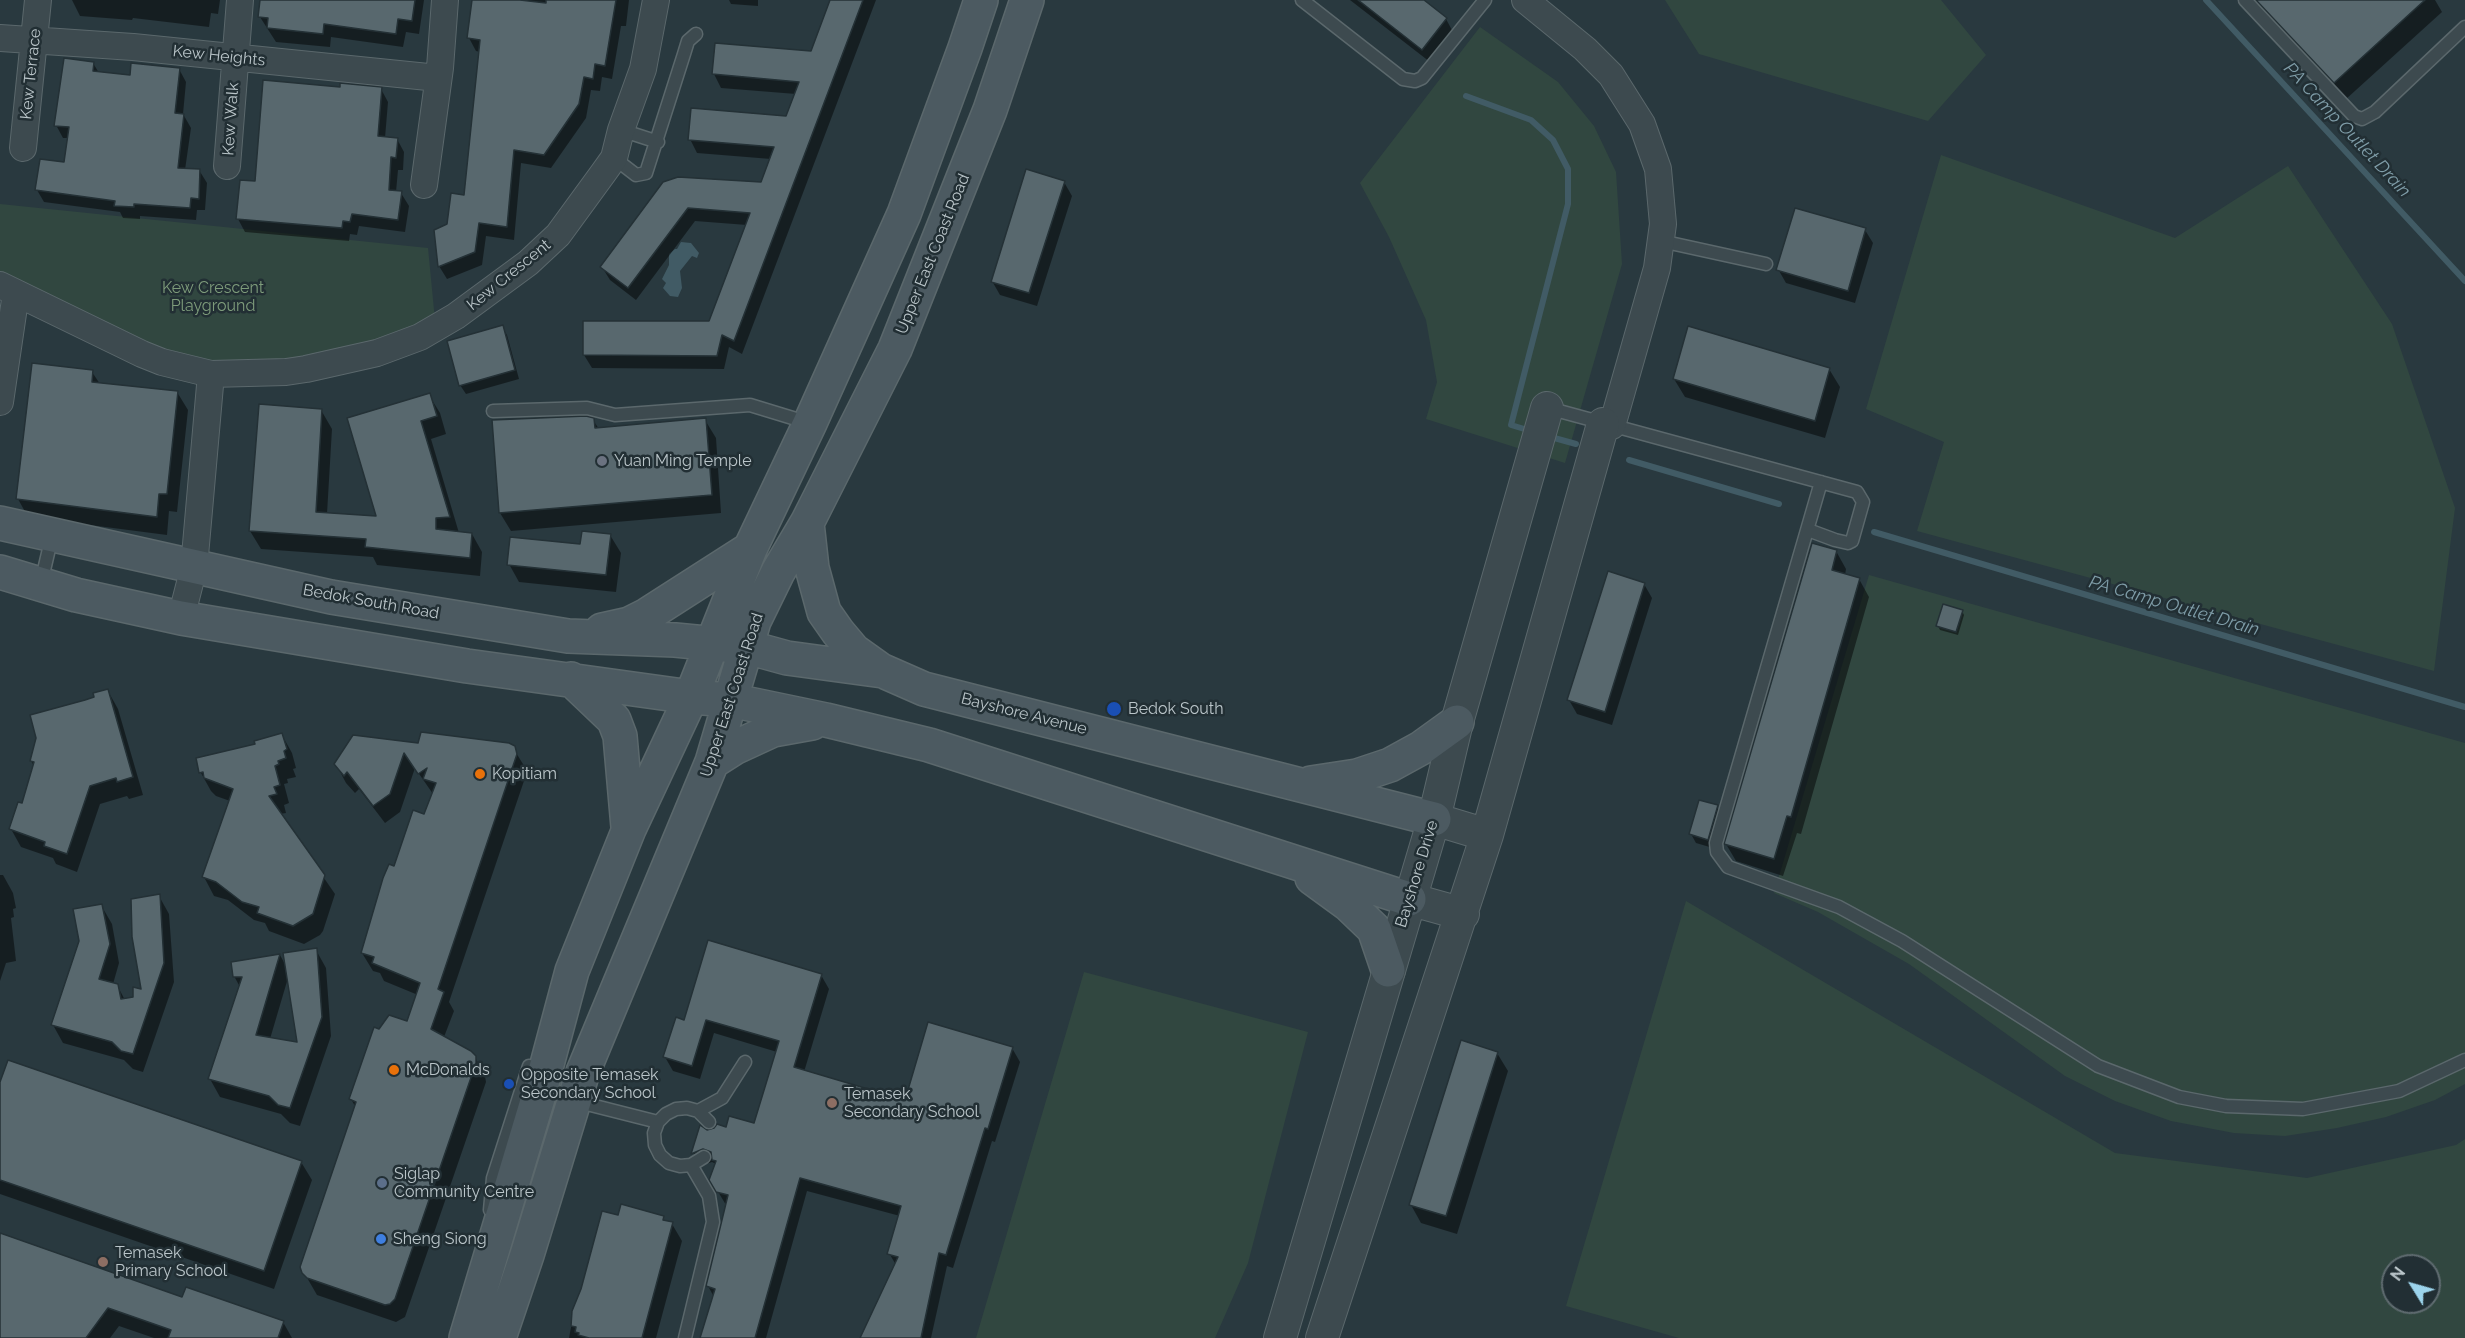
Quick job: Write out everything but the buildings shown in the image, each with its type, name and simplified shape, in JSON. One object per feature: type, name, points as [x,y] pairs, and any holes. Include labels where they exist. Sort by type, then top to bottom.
[{"type":"main road","name":"Upper East Coast Road","points":[[466,1338],[538,1098],[572,971],[628,829],[692,697],[750,549],[810,423],[904,214],[981,0]]},
{"type":"main road","name":"Upper East Coast Road","points":[[499,1338],[574,1101],[637,939],[712,762],[754,621],[778,572],[807,523],[895,349],[990,110],[1015,30],[1027,0]]},
{"type":"main road","points":[[807,523],[812,568],[824,612],[854,651],[883,671]]},
{"type":"main road","name":"Bedok South Road","points":[[0,524],[331,597],[568,636],[675,640],[747,647]]},
{"type":"main road","points":[[568,636],[629,624],[647,615],[750,549]]},
{"type":"main road","points":[[0,572],[40,585],[181,618],[467,666],[692,697],[730,700],[826,720],[929,745],[1409,899]]},
{"type":"main road","name":"Bayshore Avenue","points":[[747,647],[787,658],[883,671],[924,689],[1434,819]]},
{"type":"main road","points":[[571,679],[614,720],[620,736],[628,829]]},
{"type":"main road","points":[[712,762],[734,748],[773,730],[826,720]]},
{"type":"main road","name":"Bayshore Avenue","points":[[1301,785],[1357,776],[1390,765],[1421,748],[1457,723]]},
{"type":"main road","points":[[1269,854],[1321,882],[1374,929],[1388,970]]},
{"type":"street","name":"Kew Terrace","points":[[23,148],[38,0]]},
{"type":"street","name":"Kew Walk","points":[[227,166],[240,0]]},
{"type":"street","points":[[424,185],[438,78],[445,0]]},
{"type":"street","name":"Kew Crescent","points":[[0,402],[8,289],[142,354],[162,362],[211,374],[286,372],[325,365],[388,350],[438,328],[497,288],[558,235],[614,158],[621,130],[643,69],[656,0]]},
{"type":"street","points":[[1322,1338],[1463,914],[1607,425],[1657,268],[1663,224],[1658,169],[1642,124],[1611,75],[1585,49],[1525,0]]},
{"type":"street","name":"Kew Heights","points":[[0,38],[235,57],[438,78]]},
{"type":"street","points":[[181,618],[194,567],[211,374]]},
{"type":"street","name":"Bayshore Drive","points":[[1280,1338],[1434,819],[1457,723],[1547,408]]},
{"type":"street","name":"Bayshore Avenue","points":[[1434,819],[1487,836]]},
{"type":"street","points":[[1409,899],[1463,914]]},
{"type":"lane","points":[[1302,0],[1403,79],[1414,81],[1422,78],[1485,0]]},
{"type":"lane","points":[[2245,0],[2354,116],[2362,119],[2375,112],[2465,27]]},
{"type":"lane","points":[[614,158],[636,175],[646,173],[658,142],[688,41],[696,34]]},
{"type":"lane","points":[[621,130],[658,142]]},
{"type":"lane","points":[[1661,241],[1766,264]]},
{"type":"lane","points":[[493,411],[587,408],[615,415],[750,405],[810,423]]},
{"type":"lane","points":[[1547,408],[1857,492],[1863,502],[1854,538],[1848,543],[1808,530]]},
{"type":"lane","points":[[1821,482],[1716,843],[1722,860],[1728,867],[1839,907],[1902,941],[2098,1066],[2179,1097],[2226,1106],[2303,1109],[2398,1091],[2465,1060]]},
{"type":"lane","points":[[40,585],[52,535]]},
{"type":"lane","points":[[698,1111],[722,1098],[745,1062]]},
{"type":"lane","points":[[497,1234],[489,1213],[493,1178],[528,1066]]},
{"type":"lane","points":[[574,1101],[658,1122]]},
{"type":"lane","points":[[704,1157],[692,1165],[680,1166],[669,1163],[660,1155],[655,1145],[654,1133],[658,1122],[666,1114],[676,1109],[687,1108],[698,1111],[709,1122]]},
{"type":"lane","points":[[686,1338],[713,1222],[709,1196],[692,1165]]},
{"type":"green space","points":[[1665,0],[1941,0],[1986,55],[1928,121],[1699,54]]},
{"type":"green space","points":[[1480,27],[1558,82],[1594,126],[1616,172],[1622,264],[1565,463],[1426,419],[1437,382],[1426,320],[1389,237],[1360,183]]},
{"type":"green space","points":[[1941,155],[2175,238],[2288,166],[2392,324],[2455,508],[2434,671],[1917,531],[1944,442],[1866,409]]},
{"type":"green space","name":"Kew Crescent Playground","points":[[0,204],[428,248],[435,320],[321,359],[198,366],[0,278]]},
{"type":"green space","points":[[1869,575],[2465,743],[2465,1084],[2435,1100],[2386,1117],[2285,1136],[2234,1133],[2171,1121],[2115,1101],[2065,1076],[1909,964],[1818,912],[1774,893]]},
{"type":"green space","points":[[1686,901],[2115,1153],[2307,1178],[2456,1145],[2465,1139],[2465,1338],[1679,1338],[1566,1306]]},
{"type":"green space","points":[[1084,972],[1308,1032],[1248,1263],[1215,1338],[976,1338]]},
{"type":"water","points":[[681,242],[691,243],[699,253],[697,258],[692,256],[680,271],[682,288],[678,297],[670,296],[663,288],[666,283],[662,279],[669,265],[669,254],[677,249]]},
{"type":"waterway","name":"PA Camp Outlet Drain","points":[[2206,0],[2465,281]]},
{"type":"waterway","points":[[1466,96],[1531,120],[1553,140],[1568,169],[1568,204],[1511,425],[1531,431]]},
{"type":"waterway","points":[[1547,436],[1576,444]]},
{"type":"waterway","points":[[1629,460],[1779,504]]},
{"type":"waterway","name":"PA Camp Outlet Drain","points":[[1874,532],[2465,707]]},
{"type":"place","name":"Yuan Ming Temple","points":[[602,461]]},
{"type":"place","name":"Bedok South","points":[[1114,709]]},
{"type":"place","name":"Kopitiam","points":[[480,774]]},
{"type":"place","name":"McDonalds","points":[[394,1070]]},
{"type":"place","name":"Opposite Temasek Secondary School","points":[[509,1084]]},
{"type":"place","name":"Temasek Secondary School","points":[[832,1103]]},
{"type":"place","name":"Siglap Community Centre","points":[[382,1183]]},
{"type":"place","name":"Sheng Siong","points":[[381,1239]]},
{"type":"place","name":"Temasek Primary School","points":[[103,1262]]}]
